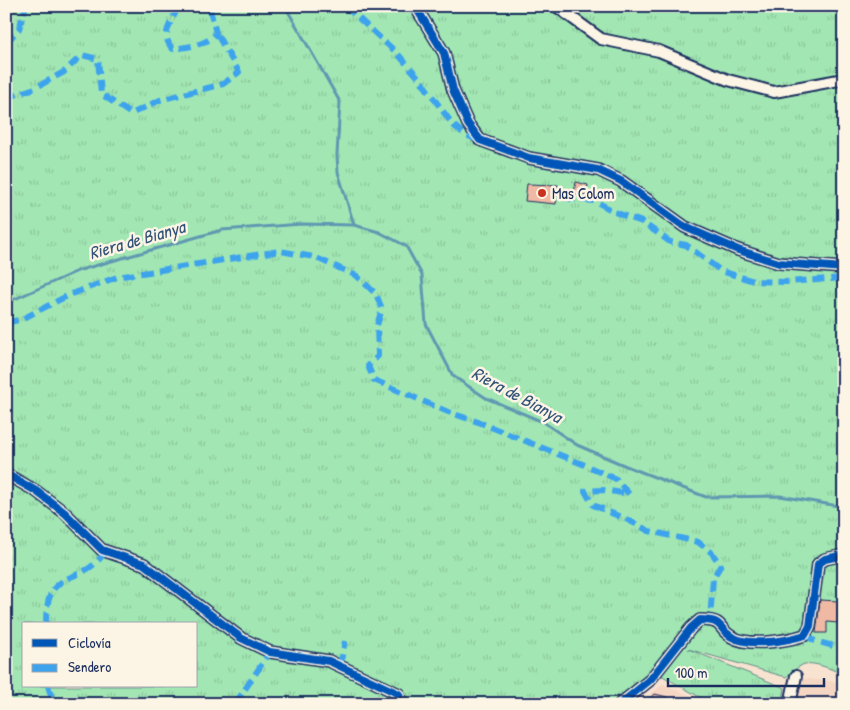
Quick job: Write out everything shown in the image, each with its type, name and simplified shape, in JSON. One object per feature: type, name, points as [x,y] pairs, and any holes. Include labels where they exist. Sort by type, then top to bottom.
[{"type":"street","points":[[416,6],[444,53],[453,90],[468,124],[480,140],[528,158],[598,170],[621,181],[685,227],[738,250],[779,263],[844,268]]},
{"type":"street","points":[[556,6],[601,38],[659,50],[728,80],[774,92],[844,79]]},
{"type":"street","points":[[6,474],[36,491],[65,513],[102,550],[144,564],[240,638],[270,652],[329,661],[399,694],[401,704]]},
{"type":"street","points":[[620,704],[650,680],[691,628],[700,620],[710,620],[720,624],[730,636],[745,643],[791,640],[805,635],[810,626],[818,564],[825,559],[844,555]]},
{"type":"street","points":[[790,704],[796,676]]},
{"type":"shaded area","points":[[799,678],[844,683],[844,704],[794,704]]},
{"type":"shaded area","points":[[663,684],[708,704],[639,704]]},
{"type":"green space","points":[[6,6],[844,6],[844,675],[823,666],[806,664],[786,677],[688,649],[785,688],[782,704],[712,704],[659,674],[627,704],[6,704]]},
{"type":"building","points":[[576,182],[588,185],[586,195],[574,193]]},
{"type":"building","name":"Mas Colom","points":[[527,184],[558,185],[556,204],[525,201]]},
{"type":"building","points":[[820,600],[838,601],[838,623],[827,622],[827,633],[816,633]]},
{"type":"building","points":[[655,694],[667,697],[661,704],[643,704]]},
{"type":"waterway","points":[[285,6],[340,102],[338,172],[354,225]]},
{"type":"waterway","name":"Riera de Bianya","points":[[6,303],[80,270],[222,230],[302,224],[354,225],[379,232],[406,246],[422,275],[426,324],[453,376],[486,398],[543,422],[577,445],[706,497],[780,496],[844,507]]},
{"type":"marked path","points":[[6,43],[19,29],[26,6]]},
{"type":"marked path","points":[[178,6],[167,33],[167,38],[173,49],[203,43],[216,33],[209,6]]},
{"type":"marked path","points":[[345,6],[397,53],[419,78],[453,125],[464,134],[477,140]]},
{"type":"marked path","points":[[6,98],[35,88],[64,72],[82,55],[98,59],[101,94],[131,114],[160,100],[223,84],[239,72],[216,33]]},
{"type":"marked path","points":[[564,198],[595,201],[617,213],[642,222],[670,242],[686,245],[721,271],[754,281],[786,282],[844,278]]},
{"type":"marked path","points":[[6,323],[22,319],[69,295],[117,277],[280,251],[314,257],[357,276],[376,294],[382,309],[377,325],[378,356],[368,366],[374,380],[448,412],[481,423],[616,479],[629,494],[603,490],[585,491],[593,505],[649,531],[698,542],[711,552],[721,565],[713,578],[710,620]]},
{"type":"marked path","points":[[46,622],[47,605],[51,593],[57,585],[92,566],[102,556],[102,550]]},
{"type":"marked path","points":[[805,635],[815,641],[844,649]]},
{"type":"marked path","points":[[340,666],[345,641]]},
{"type":"marked path","points":[[235,704],[270,652]]},
{"type":"marked path","points":[[49,688],[54,704]]},
{"type":"cycle path","points":[[415,6],[444,53],[453,90],[468,124],[480,140],[529,158],[598,170],[621,181],[685,227],[738,250],[779,263],[844,268]]},
{"type":"cycle path","points":[[6,474],[36,491],[65,513],[102,550],[144,564],[241,638],[270,652],[329,661],[399,694],[401,704]]},
{"type":"cycle path","points":[[620,704],[650,680],[691,628],[700,620],[718,623],[727,634],[748,642],[778,641],[805,635],[810,626],[818,564],[825,559],[844,555]]},
{"type":"place","name":"Mas Colom","points":[[542,193]]}]
